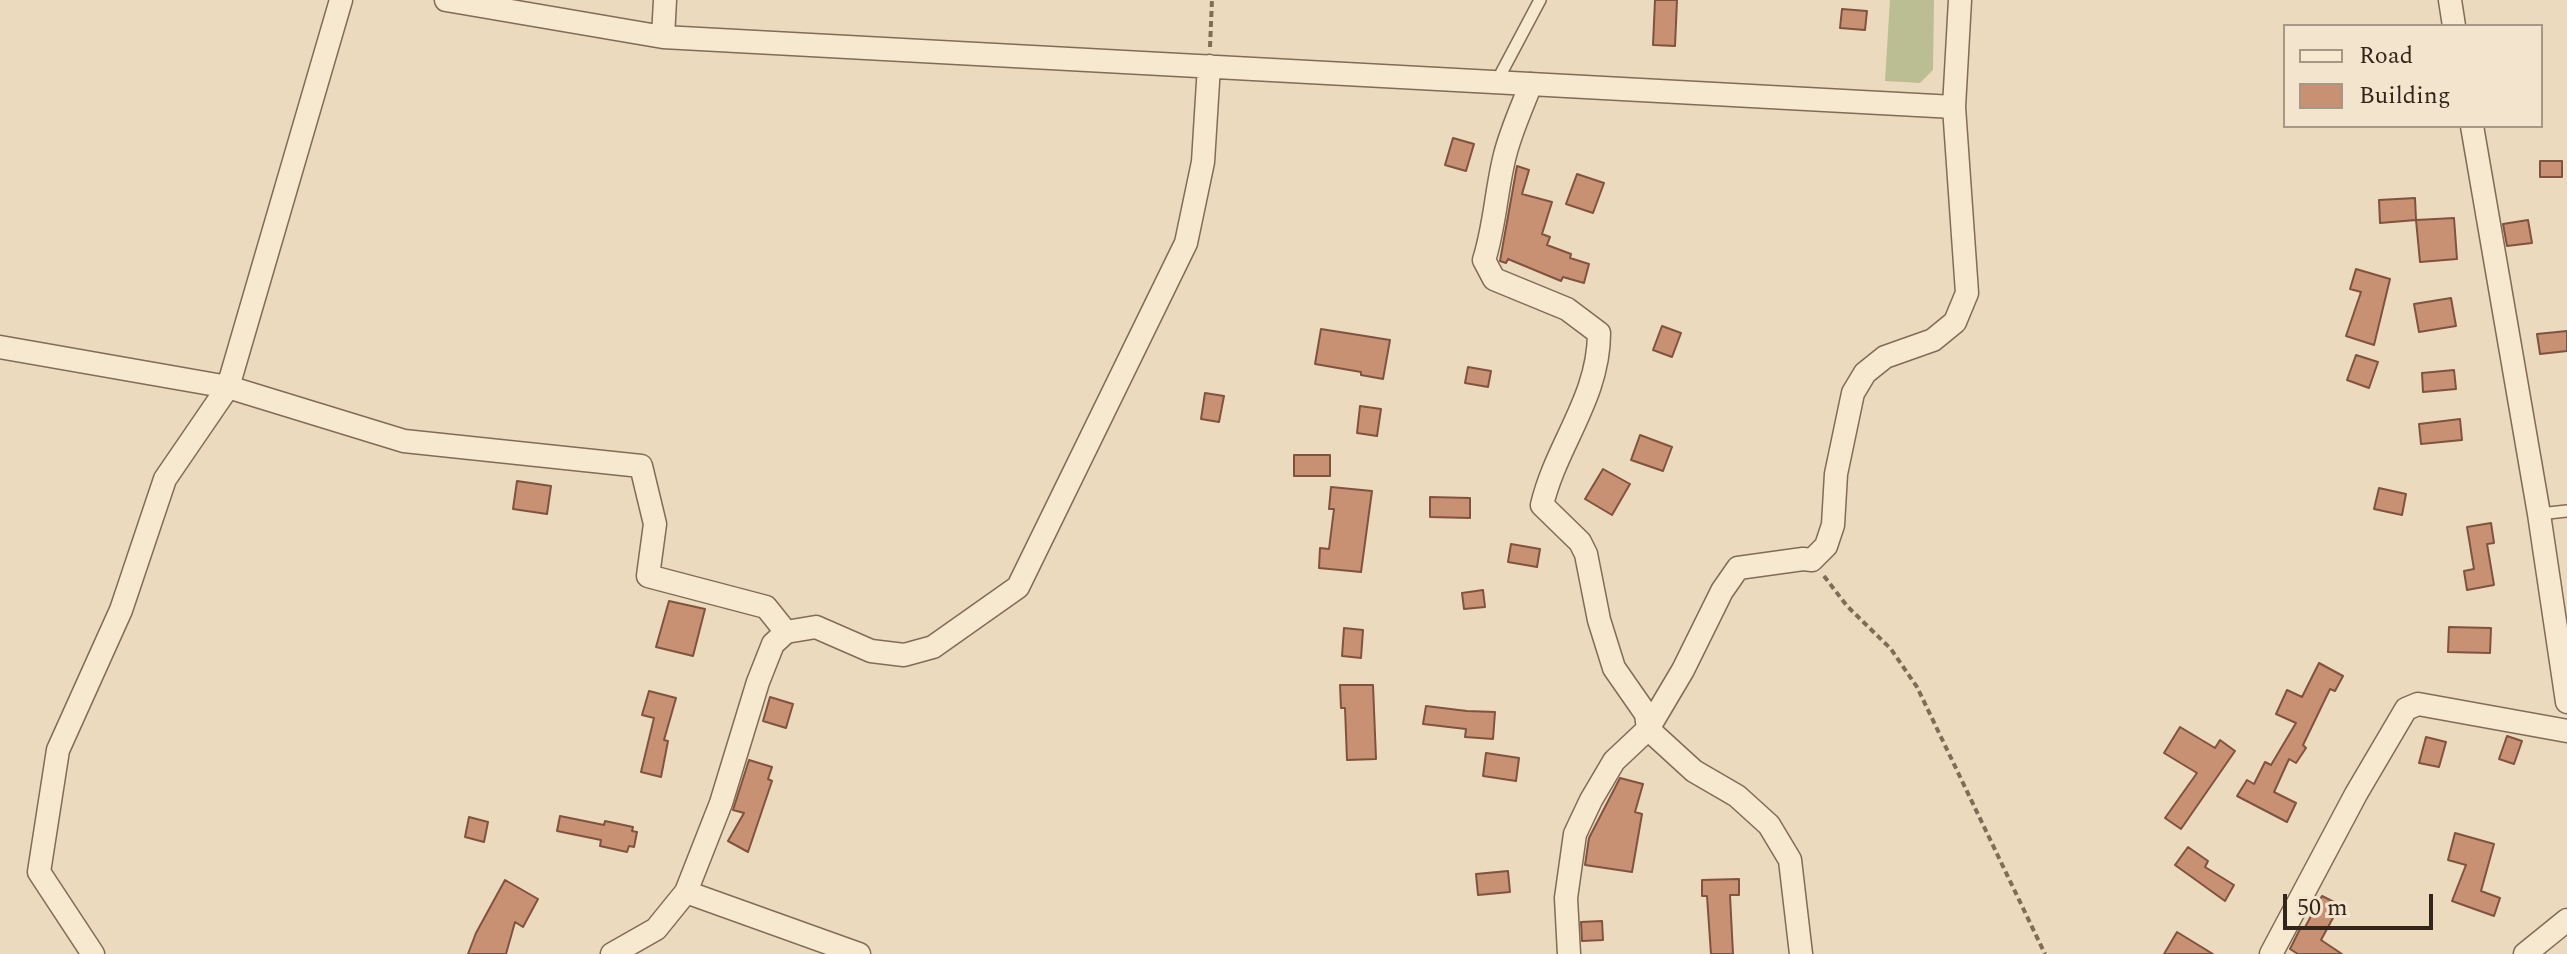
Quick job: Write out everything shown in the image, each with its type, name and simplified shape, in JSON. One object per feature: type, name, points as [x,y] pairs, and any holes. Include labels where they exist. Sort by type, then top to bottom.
[{"type":"street","points":[[93,954],[39,872],[58,750],[121,610],[165,479],[228,387],[341,0]]},
{"type":"street","points":[[446,0],[663,37],[1954,107]]},
{"type":"street","points":[[663,37],[665,0]]},
{"type":"street","points":[[1569,954],[1566,898],[1575,834],[1614,761],[1648,729],[1683,670],[1722,591],[1738,568],[1812,560],[1826,546],[1833,525],[1836,474],[1853,393],[1865,373],[1885,357],[1933,340],[1955,322],[1967,293],[1954,107],[1960,0]]},
{"type":"street","points":[[2450,0],[2454,24]]},
{"type":"street","points":[[612,954],[656,929],[686,892],[721,803],[758,682],[773,644],[786,632],[816,627],[871,651],[904,655],[933,647],[1018,587],[1186,243],[1203,162],[1209,66]]},
{"type":"street","points":[[1531,84],[1505,151],[1492,234],[1484,260],[1494,279],[1567,309],[1599,333],[1589,394],[1546,488],[1542,505],[1580,542],[1586,554],[1599,620],[1614,668],[1646,714],[1648,729],[1694,771],[1737,796],[1769,825],[1790,860],[1801,954]]},
{"type":"street","points":[[2472,128],[2539,514],[2567,702]]},
{"type":"street","points":[[0,347],[228,387],[404,441],[641,466],[655,524],[648,576],[766,607],[786,632]]},
{"type":"street","points":[[2271,954],[2356,794],[2406,709],[2418,704],[2567,731]]},
{"type":"street","points":[[686,892],[859,954]]},
{"type":"street","points":[[2525,954],[2567,920]]},
{"type":"lane","points":[[1497,81],[1540,0]]},
{"type":"lane","points":[[2539,514],[2567,511]]},
{"type":"path","points":[[1209,66],[1212,0]]},
{"type":"path","points":[[1812,560],[1847,606],[1891,649],[1917,687],[2045,954]]},
{"type":"green space","points":[[1890,0],[1934,0],[1933,70],[1920,83],[1885,81]]},
{"type":"building","points":[[1655,0],[1677,0],[1675,46],[1653,45]]},
{"type":"building","points":[[1842,9],[1867,11],[1865,30],[1840,28]]},
{"type":"building","points":[[1453,138],[1474,144],[1466,171],[1445,165]]},
{"type":"building","points":[[2540,161],[2562,161],[2562,177],[2540,177]]},
{"type":"building","points":[[1517,166],[1529,170],[1522,194],[1552,202],[1542,234],[1550,237],[1547,245],[1589,264],[1584,283],[1563,277],[1561,281],[1508,259],[1506,263],[1500,261]]},
{"type":"building","points":[[1577,174],[1604,183],[1593,213],[1566,204]]},
{"type":"building","points":[[2415,198],[2416,220],[2380,223],[2379,200]]},
{"type":"building","points":[[2454,218],[2457,259],[2420,262],[2416,220]]},
{"type":"building","points":[[2528,220],[2532,243],[2507,246],[2503,224]]},
{"type":"building","points":[[2356,269],[2390,279],[2374,345],[2346,336],[2361,292],[2350,289]]},
{"type":"building","points":[[2451,298],[2456,326],[2419,332],[2414,304]]},
{"type":"building","points":[[1662,326],[1681,333],[1672,357],[1653,350]]},
{"type":"building","points":[[1321,329],[1390,340],[1383,379],[1315,364]]},
{"type":"building","points":[[2567,331],[2567,351],[2540,354],[2537,334]]},
{"type":"building","points":[[2356,355],[2378,362],[2369,388],[2347,380]]},
{"type":"building","points":[[1468,367],[1491,371],[1488,387],[1465,383]]},
{"type":"building","points":[[2454,370],[2456,389],[2423,392],[2422,373]]},
{"type":"building","points":[[1205,393],[1224,396],[1219,422],[1201,419]]},
{"type":"building","points":[[1360,406],[1381,409],[1377,436],[1357,433]]},
{"type":"building","points":[[2460,419],[2462,440],[2421,444],[2419,424]]},
{"type":"building","points":[[1640,435],[1672,447],[1663,471],[1631,460]]},
{"type":"building","points":[[1294,455],[1330,455],[1330,476],[1294,476]]},
{"type":"building","points":[[1603,469],[1630,484],[1612,515],[1585,499]]},
{"type":"building","points":[[517,481],[551,486],[547,514],[513,509]]},
{"type":"building","points":[[1331,487],[1372,491],[1361,572],[1319,568],[1320,548],[1329,549],[1334,509],[1329,509]]},
{"type":"building","points":[[2379,488],[2406,494],[2402,515],[2374,509]]},
{"type":"building","points":[[1430,497],[1470,498],[1470,518],[1430,517]]},
{"type":"building","points":[[2491,523],[2494,543],[2487,544],[2494,585],[2467,590],[2464,571],[2474,569],[2467,527]]},
{"type":"building","points":[[1511,544],[1540,549],[1537,567],[1508,562]]},
{"type":"building","points":[[1483,590],[1485,607],[1464,609],[1462,593]]},
{"type":"building","points":[[669,601],[705,609],[693,656],[656,647]]},
{"type":"building","points":[[2449,627],[2491,628],[2490,653],[2448,652]]},
{"type":"building","points":[[1344,628],[1363,630],[1361,658],[1342,656]]},
{"type":"building","points":[[2319,663],[2343,676],[2335,691],[2330,689],[2303,745],[2306,748],[2296,763],[2289,759],[2274,792],[2296,803],[2287,822],[2237,796],[2247,780],[2254,784],[2265,762],[2271,765],[2296,723],[2276,714],[2287,690],[2302,697]]},
{"type":"building","points":[[1340,685],[1373,685],[1376,759],[1347,760],[1345,708],[1341,708]]},
{"type":"building","points":[[649,691],[676,698],[664,740],[668,741],[661,777],[641,772],[654,718],[642,715]]},
{"type":"building","points":[[770,697],[793,704],[786,728],[763,721]]},
{"type":"building","points":[[1426,706],[1495,712],[1493,739],[1465,737],[1466,729],[1423,724]]},
{"type":"building","points":[[2180,727],[2215,748],[2220,740],[2235,751],[2181,829],[2165,818],[2197,773],[2164,753]]},
{"type":"building","points":[[2507,736],[2522,741],[2514,764],[2499,759]]},
{"type":"building","points":[[2426,737],[2446,742],[2439,767],[2419,763]]},
{"type":"building","points":[[1486,753],[1519,758],[1516,781],[1483,776]]},
{"type":"building","points":[[749,760],[772,767],[768,779],[772,781],[748,852],[728,841],[744,813],[733,810]]},
{"type":"building","points":[[1620,778],[1643,784],[1635,812],[1642,814],[1632,872],[1585,865],[1589,838]]},
{"type":"building","points":[[560,816],[633,827],[632,831],[637,832],[634,847],[629,846],[627,852],[600,846],[601,840],[557,831]]},
{"type":"building","points":[[469,817],[488,822],[484,842],[465,837]]},
{"type":"building","points":[[2455,833],[2494,844],[2481,891],[2500,898],[2494,916],[2452,901],[2466,865],[2448,860]]},
{"type":"building","points":[[2188,847],[2208,861],[2205,867],[2234,885],[2225,901],[2175,865]]},
{"type":"building","points":[[1508,871],[1510,892],[1478,895],[1476,874]]},
{"type":"building","points":[[1739,879],[1739,895],[1730,895],[1733,954],[1711,954],[1707,896],[1702,896],[1702,880]]},
{"type":"building","points":[[505,880],[538,899],[523,927],[515,922],[506,954],[468,954],[476,933]]},
{"type":"building","points":[[2322,896],[2340,905],[2321,940],[2342,954],[2298,954],[2290,949]]},
{"type":"building","points":[[1602,921],[1603,940],[1582,941],[1581,922]]},
{"type":"building","points":[[2177,932],[2213,954],[2164,954]]}]
